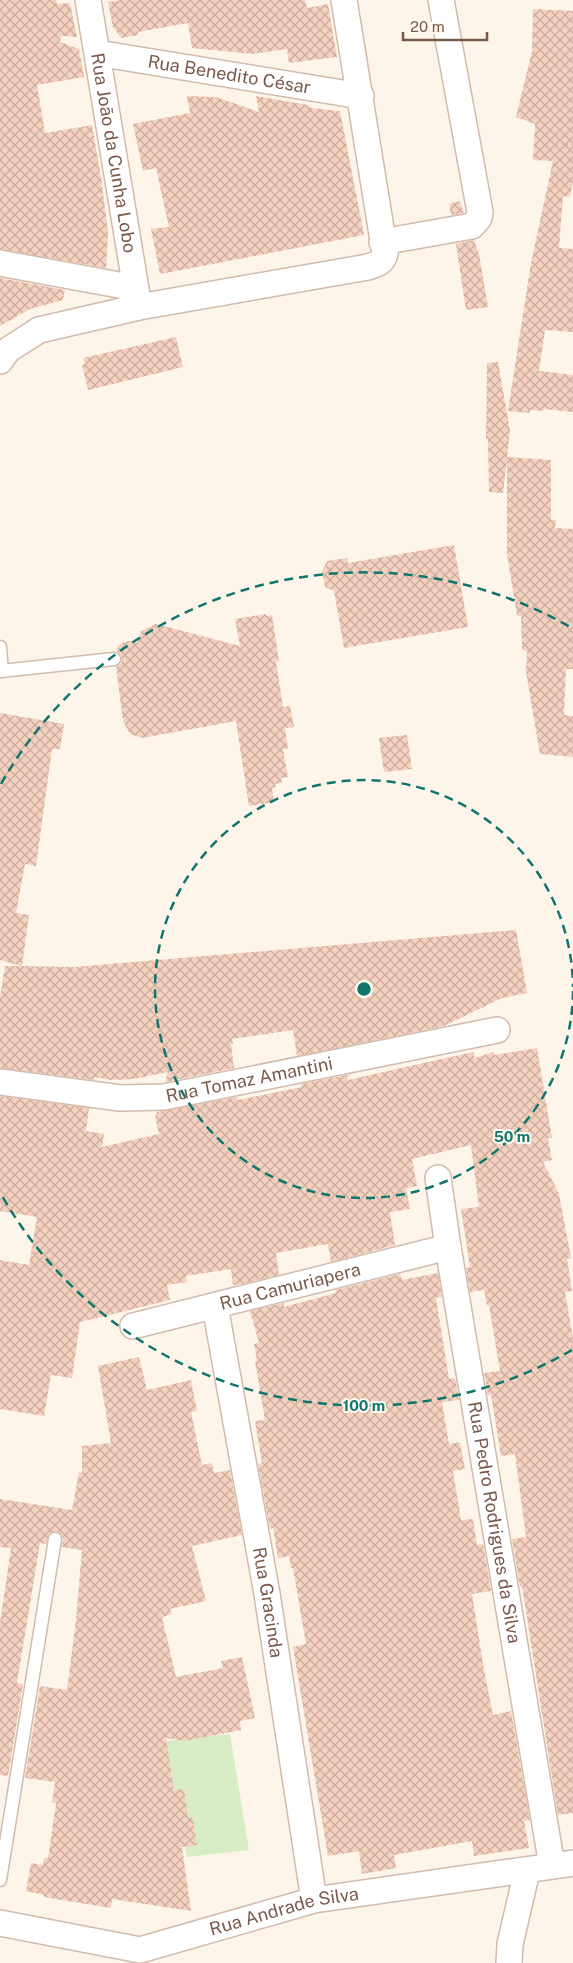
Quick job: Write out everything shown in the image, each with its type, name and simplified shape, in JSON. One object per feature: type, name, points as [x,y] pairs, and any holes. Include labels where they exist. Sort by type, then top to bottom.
[{"type":"street","name":"Rua João da Cunha Lobo","points":[[88,0],[137,298]]},
{"type":"street","points":[[0,361],[8,350],[39,330],[137,298],[368,267],[379,264],[384,259],[385,253],[361,96],[344,0]]},
{"type":"street","points":[[382,242],[472,226],[479,218],[480,212],[441,0]]},
{"type":"street","name":"Rua Benedito César","points":[[97,53],[361,96]]},
{"type":"street","points":[[0,263],[137,298]]},
{"type":"street","name":"Rua Tomaz Amantini","points":[[0,1082],[120,1098],[164,1097],[497,1030]]},
{"type":"street","name":"Rua Pedro Rodrigues da Silva","points":[[438,1178],[448,1246],[563,1864]]},
{"type":"street","name":"Rua Camuriapera","points":[[133,1326],[448,1246]]},
{"type":"street","name":"Rua Gracinda","points":[[215,1306],[267,1594],[314,1900]]},
{"type":"street","name":"Rua Andrade Silva","points":[[0,1923],[140,1950],[314,1900],[527,1871],[563,1864]]},
{"type":"street","points":[[510,1953],[527,1871]]},
{"type":"street","points":[[112,1963],[140,1950]]},
{"type":"lane","points":[[0,647],[1,671],[114,659]]},
{"type":"lane","points":[[0,1880],[55,1539]]},
{"type":"path","points":[[557,143],[573,145]]},
{"type":"green space","points":[[230,1734],[249,1850],[187,1857],[165,1741]]},
{"type":"building","points":[[0,0],[56,0],[57,4],[70,3],[77,37],[61,36],[60,42],[79,49],[84,77],[37,85],[45,133],[92,125],[108,233],[106,268],[0,249]]},
{"type":"building","points":[[121,0],[305,0],[307,8],[328,4],[337,57],[289,63],[287,49],[253,54],[192,48],[188,23],[138,32],[138,35],[121,38],[113,27],[108,2]]},
{"type":"building","points":[[533,9],[573,11],[573,182],[570,197],[563,196],[559,248],[573,249],[573,332],[545,330],[539,371],[573,375],[573,412],[544,409],[544,411],[530,410],[530,413],[508,411],[531,263],[553,161],[533,160],[535,124],[516,117],[532,51]]},
{"type":"building","points":[[187,96],[216,97],[259,112],[256,96],[308,105],[312,108],[340,111],[364,235],[160,274],[151,229],[169,227],[156,168],[143,171],[133,124],[190,113]]},
{"type":"building","points":[[460,201],[464,213],[451,215],[449,204]]},
{"type":"building","points":[[474,240],[479,254],[488,307],[466,310],[456,244]]},
{"type":"building","points":[[0,278],[65,290],[63,300],[30,309],[0,326]]},
{"type":"building","points":[[176,337],[183,367],[88,390],[82,365],[85,364],[83,358]]},
{"type":"building","points":[[498,362],[510,430],[507,457],[551,460],[551,520],[556,520],[555,528],[573,529],[573,669],[566,669],[564,715],[573,716],[573,757],[540,754],[526,672],[527,651],[522,650],[521,616],[517,616],[507,554],[507,460],[503,493],[489,492],[488,439],[486,439],[487,363]]},
{"type":"building","points":[[454,545],[468,627],[344,648],[334,591],[325,587],[322,571],[327,561],[348,558],[348,563]]},
{"type":"building","points":[[266,614],[266,616],[272,615],[279,661],[276,662],[283,707],[290,706],[294,727],[285,728],[288,749],[283,749],[288,777],[281,778],[282,783],[275,784],[276,787],[272,788],[274,802],[249,806],[236,721],[142,738],[130,734],[123,721],[116,667],[121,663],[122,659],[117,651],[118,646],[124,642],[137,643],[141,631],[156,624],[240,646],[235,619]]},
{"type":"building","points":[[0,713],[64,724],[60,749],[52,749],[36,866],[25,864],[16,913],[29,915],[22,966],[74,967],[516,930],[527,993],[502,998],[444,1026],[297,1056],[293,1030],[232,1039],[234,1068],[165,1082],[168,1072],[134,1079],[111,1080],[94,1077],[94,1080],[0,1068],[0,997],[5,966],[21,966],[0,960]]},
{"type":"building","points":[[407,735],[412,769],[384,772],[379,738]]},
{"type":"building","points":[[537,1048],[552,1138],[548,1138],[552,1160],[543,1162],[559,1194],[571,1258],[567,1259],[572,1291],[565,1292],[573,1338],[573,1813],[558,1815],[522,1586],[520,1587],[512,1539],[526,1537],[515,1454],[501,1456],[491,1395],[488,1396],[484,1373],[500,1371],[489,1305],[487,1306],[484,1290],[470,1292],[466,1268],[470,1267],[461,1209],[479,1207],[471,1145],[412,1159],[417,1186],[406,1188],[410,1209],[390,1212],[395,1245],[331,1262],[328,1244],[276,1253],[279,1275],[242,1284],[233,1285],[231,1269],[186,1276],[187,1282],[167,1285],[170,1300],[80,1322],[72,1378],[51,1375],[44,1416],[0,1409],[0,1260],[29,1265],[37,1217],[0,1211],[0,1096],[89,1108],[86,1131],[104,1134],[102,1147],[159,1134],[155,1117],[157,1112],[237,1097],[238,1100],[302,1087],[301,1084],[352,1074],[347,1077],[348,1080],[473,1052],[475,1058],[493,1052],[494,1055]]},
{"type":"building","points":[[438,1273],[442,1297],[436,1298],[449,1379],[455,1378],[459,1400],[442,1402],[449,1444],[460,1442],[465,1469],[453,1471],[461,1520],[473,1519],[477,1545],[483,1544],[491,1591],[472,1594],[484,1670],[493,1715],[511,1711],[530,1820],[524,1821],[529,1848],[474,1856],[472,1841],[394,1855],[396,1868],[362,1874],[359,1851],[328,1856],[293,1647],[306,1644],[293,1568],[291,1568],[289,1556],[278,1558],[273,1528],[270,1529],[258,1464],[262,1463],[255,1421],[265,1420],[255,1361],[257,1361],[254,1344],[259,1343],[250,1311],[284,1303],[284,1307],[336,1293],[336,1290],[400,1274],[402,1280]]},
{"type":"building","points":[[139,1357],[147,1390],[191,1380],[197,1411],[191,1412],[202,1465],[212,1463],[214,1473],[230,1470],[242,1535],[192,1546],[206,1601],[170,1609],[172,1614],[162,1617],[176,1677],[223,1668],[221,1661],[242,1657],[255,1718],[240,1721],[241,1730],[185,1741],[166,1738],[174,1790],[184,1789],[188,1818],[193,1818],[197,1845],[182,1847],[191,1911],[112,1899],[111,1908],[44,1897],[44,1895],[26,1891],[31,1863],[43,1865],[44,1858],[48,1858],[56,1803],[52,1802],[55,1782],[25,1778],[40,1686],[67,1690],[76,1620],[82,1550],[62,1547],[63,1537],[57,1531],[49,1534],[46,1544],[40,1543],[17,1683],[23,1684],[8,1776],[0,1775],[0,1623],[11,1548],[0,1547],[0,1499],[72,1510],[79,1472],[82,1473],[82,1446],[111,1443],[98,1366]]}]
